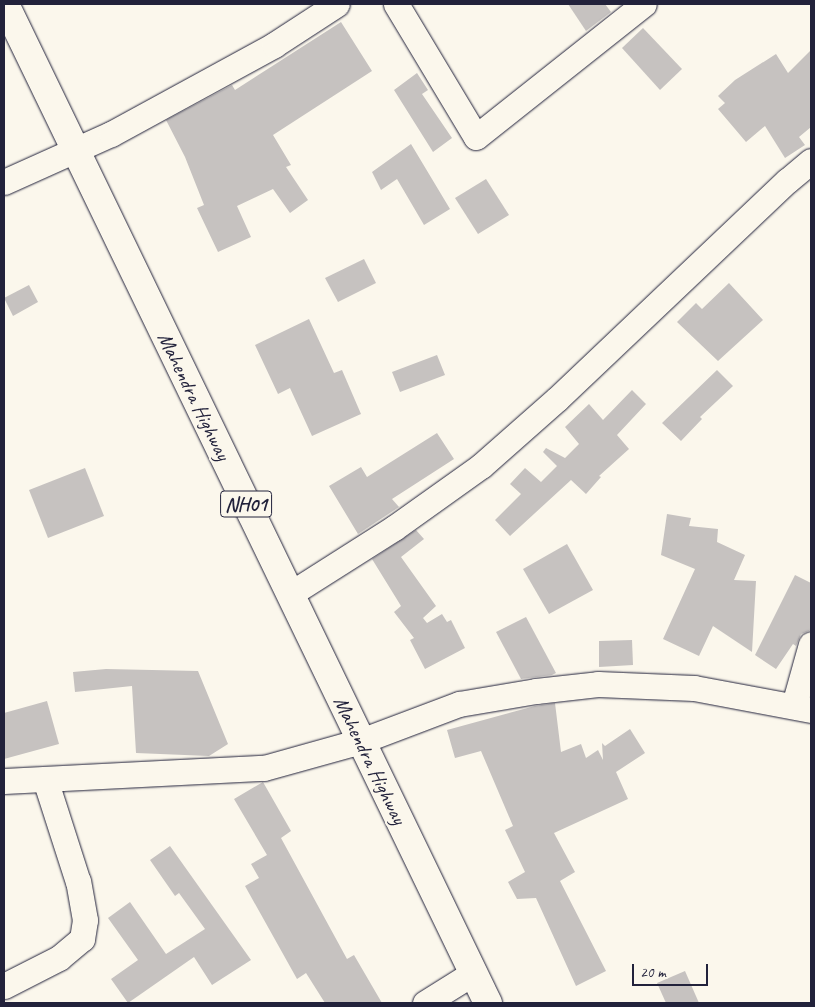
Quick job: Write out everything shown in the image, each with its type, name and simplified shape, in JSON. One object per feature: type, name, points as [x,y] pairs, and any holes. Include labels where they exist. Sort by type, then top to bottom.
[{"type":"highway","name":"Mahendra Highway","points":[[5,4],[488,1003]]},
{"type":"street","points":[[4,182],[75,151],[274,46],[337,4]]},
{"type":"street","points":[[396,4],[476,137],[644,4]]},
{"type":"street","points":[[290,594],[394,528],[482,466],[557,399],[811,161]]},
{"type":"street","points":[[4,781],[264,768],[361,740],[459,704],[536,691],[598,684],[694,688],[802,708],[811,644]]},
{"type":"street","points":[[4,986],[59,958],[82,939],[85,920],[78,882],[46,779]]},
{"type":"street","points":[[425,1003],[473,973]]},
{"type":"building","points":[[568,4],[605,4],[611,12],[586,31]]},
{"type":"building","points":[[341,22],[372,71],[273,135],[291,165],[286,167],[308,200],[290,213],[273,189],[237,206],[251,237],[218,252],[197,208],[204,205],[185,157],[166,120],[232,85],[235,90]]},
{"type":"building","points":[[643,28],[682,69],[660,90],[622,48]]},
{"type":"building","points":[[811,50],[811,127],[799,137],[805,145],[785,158],[765,126],[746,142],[718,109],[725,103],[718,96],[735,80],[776,54],[788,73]]},
{"type":"building","points":[[417,73],[428,90],[422,94],[452,138],[433,152],[394,90]]},
{"type":"building","points":[[411,144],[450,209],[424,225],[397,179],[381,190],[372,172]]},
{"type":"building","points":[[486,179],[509,215],[478,234],[455,198]]},
{"type":"building","points":[[364,259],[376,283],[338,302],[325,278]]},
{"type":"building","points":[[729,283],[763,320],[718,361],[677,322],[696,303],[702,309]]},
{"type":"building","points":[[29,285],[38,302],[13,316],[4,298]]},
{"type":"building","points":[[309,319],[334,373],[342,370],[361,414],[312,436],[290,388],[278,394],[255,345]]},
{"type":"building","points":[[437,355],[445,375],[400,392],[392,372]]},
{"type":"building","points":[[717,370],[733,386],[700,417],[702,419],[681,441],[662,423]]},
{"type":"building","points":[[632,390],[646,404],[617,435],[629,449],[599,476],[601,477],[586,494],[571,480],[510,536],[495,520],[521,494],[510,484],[525,468],[541,482],[557,466],[543,452],[546,448],[565,458],[579,444],[565,427],[589,404],[603,420]]},
{"type":"building","points":[[437,433],[454,459],[392,499],[399,507],[358,534],[329,486],[361,467],[367,477]]},
{"type":"building","points":[[85,468],[104,516],[48,538],[29,490]]},
{"type":"building","points":[[667,514],[691,518],[689,526],[718,529],[717,542],[745,555],[734,580],[756,581],[752,652],[713,626],[699,656],[663,639],[695,569],[661,555]]},
{"type":"building","points":[[416,530],[424,539],[401,557],[436,606],[423,618],[427,623],[442,614],[447,622],[451,620],[465,648],[425,669],[410,640],[414,638],[394,612],[401,606],[372,559]]},
{"type":"building","points":[[567,544],[593,590],[549,614],[523,569]]},
{"type":"building","points":[[795,575],[811,583],[811,630],[801,634],[796,646],[793,644],[776,669],[755,655]]},
{"type":"building","points":[[526,617],[556,673],[552,675],[521,679],[496,632]]},
{"type":"building","points":[[632,640],[633,665],[599,667],[599,641]]},
{"type":"building","points":[[106,669],[198,671],[228,744],[209,756],[136,753],[132,686],[75,692],[73,672]]},
{"type":"building","points":[[47,701],[59,744],[4,759],[4,713]]},
{"type":"building","points":[[555,703],[561,752],[581,744],[586,758],[598,750],[603,760],[602,743],[605,746],[630,729],[645,753],[616,772],[628,799],[554,833],[575,872],[560,881],[606,971],[576,986],[536,898],[517,899],[508,882],[525,872],[505,830],[513,826],[481,751],[455,758],[447,730],[535,706]]},
{"type":"building","points":[[263,782],[291,831],[281,838],[347,959],[354,955],[382,1003],[325,1003],[306,973],[297,979],[245,886],[259,878],[251,864],[267,855],[234,799]]},
{"type":"building","points":[[170,846],[251,960],[212,985],[194,957],[128,1003],[111,979],[138,960],[108,918],[130,902],[166,954],[205,929],[179,893],[175,896],[150,860]]},
{"type":"building","points":[[685,971],[699,1003],[666,1003],[657,983]]}]
